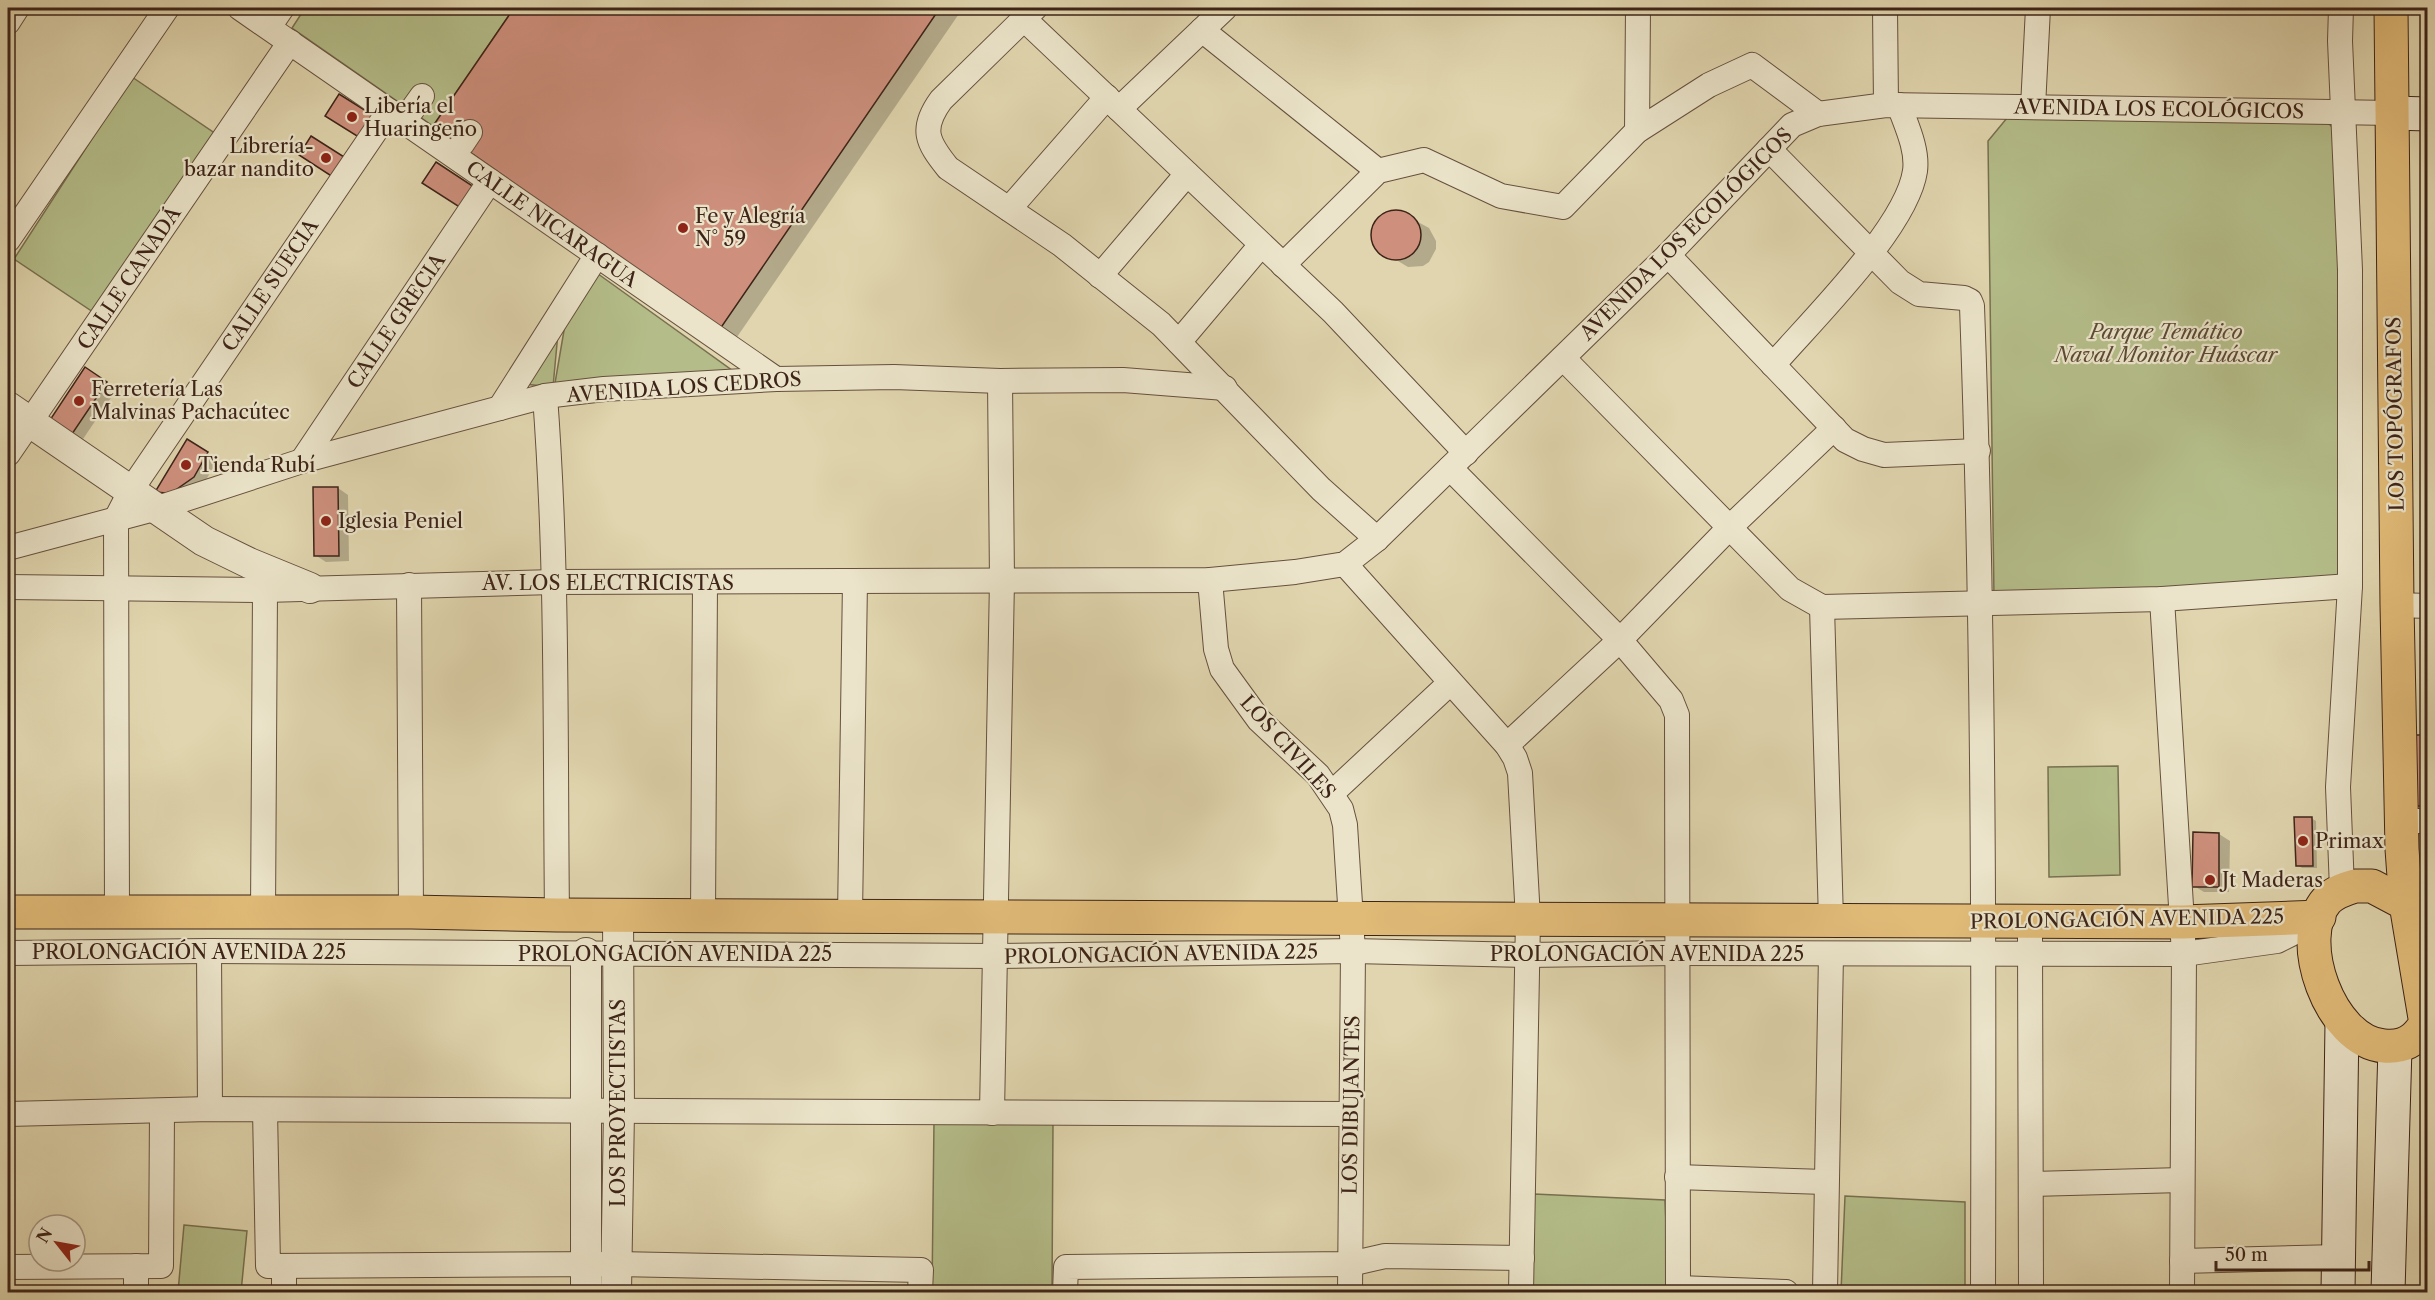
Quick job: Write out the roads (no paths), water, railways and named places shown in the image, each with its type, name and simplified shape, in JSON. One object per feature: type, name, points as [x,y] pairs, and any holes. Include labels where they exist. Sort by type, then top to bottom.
[{"type":"main road","name":"LOS TOPÓGRAFOS","points":[[2391,8],[2392,113],[2412,606],[2415,821],[2403,858],[2406,904]]},
{"type":"main road","name":"AVENIDA LOS ECOLÓGICOS","points":[[2392,113],[2427,114]]},
{"type":"main road","name":"LOS TOPÓGRAFOS","points":[[2349,888],[2376,868],[2415,821]]},
{"type":"main road","points":[[2372,886],[2406,904],[2427,1025],[2413,1040],[2395,1047],[2378,1046],[2360,1038],[2342,1024],[2324,992],[2316,959],[2310,917],[2326,901],[2349,888],[2372,886]]},
{"type":"main road","name":"PROLONGACIÓN AVENIDA 225","points":[[8,912],[411,912],[557,915],[2182,922],[2310,917]]},
{"type":"main road","points":[[2338,1293],[2342,1024]]},
{"type":"main road","points":[[2388,1293],[2395,1047]]},
{"type":"street","points":[[8,22],[17,8]]},
{"type":"street","points":[[8,240],[167,8]]},
{"type":"street","name":"CALLE NICARAGUA","points":[[240,8],[275,17],[290,42],[408,105],[490,181],[776,379]]},
{"type":"street","points":[[1009,209],[1113,103],[1202,30],[1225,8]]},
{"type":"street","points":[[1637,131],[1638,8]]},
{"type":"street","points":[[1773,365],[1871,254],[1910,191],[1916,170],[1915,152],[1892,105],[1885,8]]},
{"type":"street","points":[[2033,107],[2038,8]]},
{"type":"street","points":[[2341,8],[2350,270],[2350,586],[2338,787],[2349,888]]},
{"type":"street","points":[[1377,539],[1321,489],[1161,324],[1062,245],[948,168],[934,150],[927,134],[930,114],[941,100],[1030,13],[1113,103],[1333,312],[1458,461],[1671,699],[1677,715],[1678,1290],[1786,1293]]},
{"type":"street","points":[[1202,30],[1378,171]]},
{"type":"street","name":"CALLE CANADÁ","points":[[8,454],[19,414],[290,42]]},
{"type":"street","points":[[1283,265],[1378,171],[1424,160],[1501,196],[1563,207],[1637,131],[1709,85],[1752,65],[1818,114]]},
{"type":"street","name":"CALLE SUECIA","points":[[116,519],[131,490],[408,105]]},
{"type":"street","name":"AVENIDA LOS ECOLÓGICOS","points":[[1210,580],[1296,572],[1345,564],[1377,539],[1668,255],[1792,125],[1818,114],[1892,105],[2392,113]]},
{"type":"street","points":[[1769,149],[1900,282],[1919,294],[1970,301],[1972,306],[1978,451],[1984,921],[1983,1293]]},
{"type":"street","points":[[1100,276],[1187,174]]},
{"type":"street","name":"CALLE GRECIA","points":[[302,461],[490,181]]},
{"type":"street","points":[[1179,342],[1261,245]]},
{"type":"street","points":[[500,408],[597,255]]},
{"type":"street","points":[[1668,255],[1845,440],[1863,449],[1884,455],[1978,451]]},
{"type":"street","points":[[1563,358],[1790,589],[1822,607],[2162,599],[2350,586]]},
{"type":"street","name":"AVENIDA LOS CEDROS","points":[[8,548],[158,508],[302,461],[545,396],[604,389],[776,379],[894,377],[1000,381],[1123,380],[1225,388]]},
{"type":"street","points":[[992,1113],[1002,580],[1000,381]]},
{"type":"street","points":[[545,396],[550,462],[554,582],[557,915]]},
{"type":"street","points":[[19,414],[204,541],[249,563],[310,588]]},
{"type":"street","points":[[1507,745],[1620,640],[1729,528],[1834,428]]},
{"type":"street","points":[[116,519],[117,913]]},
{"type":"street","points":[[1345,564],[1507,745],[1520,773],[1528,919],[1521,1293]]},
{"type":"street","name":"AV. LOS ELECTRICISTAS","points":[[8,587],[265,590],[554,582],[1210,580]]},
{"type":"street","name":"LOS CIVILES","points":[[1210,580],[1216,649],[1222,669],[1259,720],[1318,775],[1341,809],[1345,825],[1351,918]]},
{"type":"street","points":[[850,916],[855,581]]},
{"type":"street","points":[[704,915],[705,582]]},
{"type":"street","points":[[409,585],[411,912]]},
{"type":"street","points":[[263,913],[265,590]]},
{"type":"street","points":[[2162,599],[2184,954],[2182,1293]]},
{"type":"street","points":[[1822,607],[1831,920]]},
{"type":"street","points":[[1332,793],[1450,683]]},
{"type":"street","name":"LOS PROYECTISTAS","points":[[616,1278],[619,1111],[618,914]]},
{"type":"street","name":"PROLONGACIÓN AVENIDA 225","points":[[8,953],[209,951],[994,956],[1353,951],[1526,956],[1677,953],[2184,954],[2277,941],[2291,934],[2310,917]]},
{"type":"street","name":"LOS DIBUJANTES","points":[[1350,1293],[1353,951],[1351,918]]},
{"type":"street","points":[[2030,921],[2031,1293]]},
{"type":"street","points":[[209,951],[210,1109]]},
{"type":"street","points":[[586,953],[587,1279]]},
{"type":"street","points":[[1824,1293],[1831,954]]},
{"type":"street","points":[[8,1114],[210,1109],[1350,1114]]},
{"type":"street","points":[[265,1110],[268,1266],[587,1279],[921,1270],[920,1293]]},
{"type":"street","points":[[8,1267],[161,1266],[162,1111]]},
{"type":"street","points":[[1677,1177],[1826,1182]]},
{"type":"street","points":[[2031,1184],[2182,1180]]},
{"type":"street","points":[[1065,1293],[1066,1267],[1350,1264],[1385,1256],[1522,1258]]},
{"type":"street","points":[[2182,1261],[2338,1257]]},
{"type":"street","points":[[136,1266],[136,1293]]},
{"type":"street","points":[[284,1266],[284,1293]]},
{"type":"place","name":"Libería el Huaringeño","points":[[352,117]]},
{"type":"place","name":"Librería- bazar nandito","points":[[326,158]]},
{"type":"place","name":"Fe y Alegría N° 59","points":[[683,228]]},
{"type":"place","name":"Ferretería Las Malvinas Pachacútec","points":[[79,401]]},
{"type":"place","name":"Tienda Rubí","points":[[186,465]]},
{"type":"place","name":"Iglesia Peniel","points":[[326,521]]},
{"type":"place","name":"Primax","points":[[2303,841]]},
{"type":"place","name":"Jt Maderas","points":[[2210,880]]},
{"type":"park label","name":"Parque Temático Naval Monitor Huáscar","points":[[2166,344]]}]
